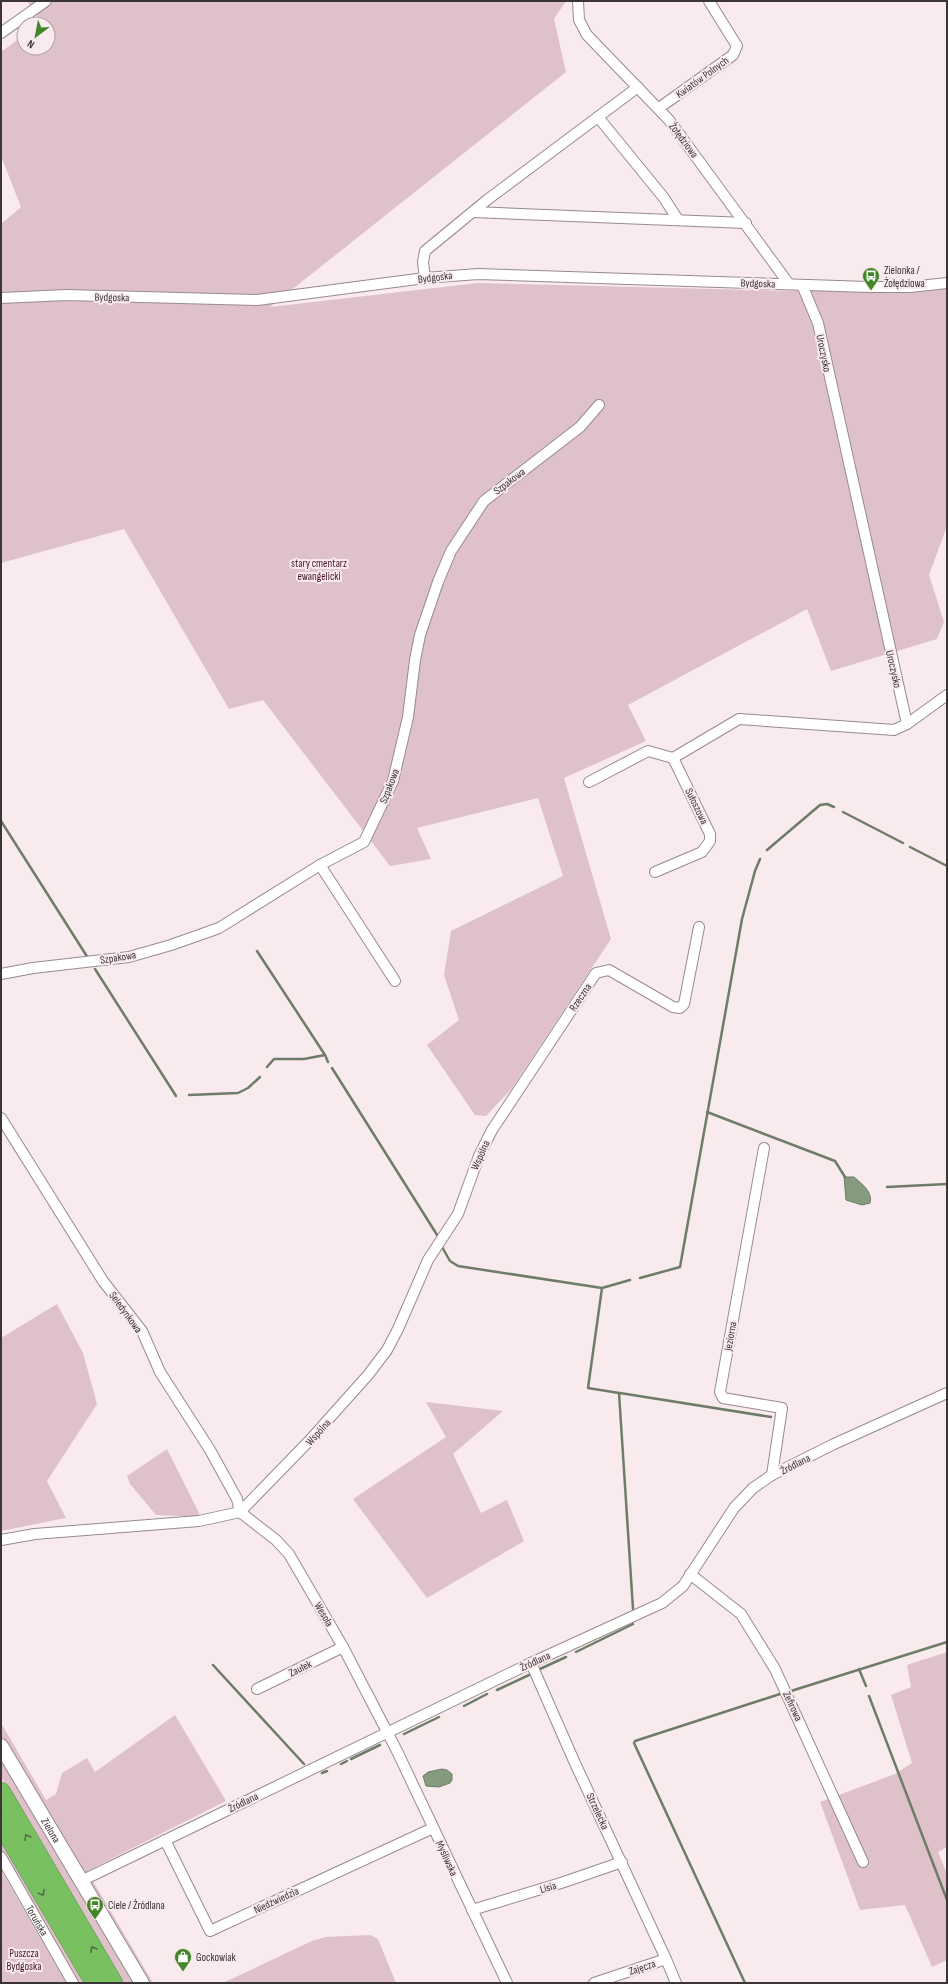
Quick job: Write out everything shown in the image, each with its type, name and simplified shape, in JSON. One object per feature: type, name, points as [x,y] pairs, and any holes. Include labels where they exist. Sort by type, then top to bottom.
[{"type":"highway","points":[[1,1792],[113,1983]]},
{"type":"highway","points":[[1,1823],[95,1983]]},
{"type":"street","points":[[1,33],[46,1]]},
{"type":"street","name":"Żołędziowa","points":[[578,1],[579,20],[587,35],[659,108],[746,223],[789,284]]},
{"type":"street","name":"Kwiatów Polnych","points":[[659,108],[733,55],[737,46],[709,1]]},
{"type":"street","points":[[425,278],[423,262],[425,251],[473,212],[638,87]]},
{"type":"street","points":[[598,117],[664,198],[678,220]]},
{"type":"street","points":[[473,212],[746,223]]},
{"type":"street","name":"Bydgoska","points":[[1,298],[66,296],[257,300],[425,278],[478,274],[869,287],[910,287],[947,283]]},
{"type":"street","name":"Uroczysko","points":[[802,285],[818,323],[907,724]]},
{"type":"street","name":"Szpakowa","points":[[1,974],[33,968],[129,957],[171,945],[219,928],[320,866],[364,842],[393,781],[408,716],[415,660],[420,635],[438,582],[451,551],[484,501],[574,431],[599,405]]},
{"type":"street","points":[[589,782],[648,751],[673,758],[739,719],[894,730],[907,724],[947,694]]},
{"type":"street","name":"Sułoszowa","points":[[655,872],[702,852],[710,841],[708,830],[673,758]]},
{"type":"street","points":[[320,866],[395,981]]},
{"type":"street","name":"Rzeczna","points":[[492,1130],[596,973],[609,970],[673,1007],[680,1008],[684,1004],[699,927]]},
{"type":"street","name":"Seledynkowa","points":[[1,1118],[103,1281],[142,1331],[160,1372],[210,1450],[237,1499],[240,1512]]},
{"type":"street","name":"Wspólna","points":[[240,1512],[319,1431],[368,1375],[386,1350],[398,1329],[428,1260],[458,1214],[479,1156],[492,1130]]},
{"type":"street","name":"Jeziorna","points":[[764,1148],[720,1392],[723,1398],[782,1408],[772,1475]]},
{"type":"street","name":"Źródlana","points":[[81,1881],[531,1663],[662,1603],[676,1593],[734,1508],[753,1488],[772,1475],[863,1430],[947,1393]]},
{"type":"street","points":[[1,1540],[35,1534],[200,1521],[240,1512]]},
{"type":"street","name":"Wesoła","points":[[240,1512],[276,1540],[289,1554],[343,1647],[387,1733]]},
{"type":"street","name":"Zefirowa","points":[[690,1574],[741,1614],[775,1669],[863,1862]]},
{"type":"street","name":"Zaułek","points":[[257,1689],[343,1647]]},
{"type":"street","name":"Strzelecka","points":[[531,1663],[574,1761],[622,1862],[676,1983]]},
{"type":"street","name":"Myśliwska","points":[[387,1733],[506,1983]]},
{"type":"street","name":"Zielona","points":[[1,1746],[142,1983]]},
{"type":"street","name":"Niedźwiedzia","points":[[164,1840],[210,1931],[433,1828]]},
{"type":"street","name":"Toruńska","points":[[1,1857],[73,1983]]},
{"type":"street","name":"Lisia","points":[[472,1910],[561,1883],[622,1862]]},
{"type":"street","name":"Zajęcza","points":[[594,1983],[666,1959]]},
{"type":"green space","name":"stary cmentarz ewangelicki","points":[[27,1],[566,1],[554,19],[566,72],[270,307],[478,283],[792,291],[947,285],[947,526],[929,575],[944,622],[937,639],[831,671],[807,609],[628,705],[646,741],[564,778],[611,939],[512,1088],[486,1116],[475,1115],[427,1045],[459,1020],[444,975],[451,931],[563,876],[538,798],[417,828],[431,859],[390,866],[263,700],[229,709],[124,529],[1,563],[1,224],[21,207],[1,156],[1,52],[16,41],[16,56],[56,56],[56,16],[38,16]]},
{"type":"green space","points":[[57,1304],[83,1353],[97,1404],[47,1481],[66,1518],[1,1531],[1,1338]]},
{"type":"green space","points":[[426,1402],[503,1411],[453,1454],[481,1513],[507,1500],[524,1541],[427,1598],[353,1499],[446,1437]]},
{"type":"green space","points":[[167,1449],[201,1517],[156,1515],[130,1484],[127,1476]]},
{"type":"green space","points":[[947,1652],[947,1847],[938,1852],[947,1874],[947,1960],[932,1967],[905,1905],[860,1910],[820,1802],[895,1774],[912,1763],[891,1695],[911,1687],[907,1665]]},
{"type":"green space","points":[[175,1715],[226,1801],[87,1871],[153,1983],[122,1983],[1,1777],[1,1723],[46,1800],[56,1794],[62,1773],[87,1758],[95,1772]]},
{"type":"green space","points":[[1,1841],[84,1983],[76,1983],[1,1853]]},
{"type":"green space","name":"Puszcza Bydgoska","points":[[1,1870],[61,1974],[66,1983],[1,1983]]},
{"type":"green space","points":[[370,1935],[378,1939],[396,1983],[223,1983],[312,1941],[325,1937]]},
{"type":"shaded area","points":[[844,1177],[854,1177],[863,1185],[870,1195],[870,1203],[862,1205],[846,1200]]},
{"type":"shaded area","points":[[442,1769],[447,1770],[452,1774],[452,1780],[450,1783],[439,1787],[426,1786],[423,1776],[428,1772]]},
{"type":"waterway","points":[[767,850],[820,805],[827,804],[834,807]]},
{"type":"waterway","points":[[843,812],[903,843]]},
{"type":"waterway","points":[[1,821],[88,958]]},
{"type":"waterway","points":[[910,847],[947,866]]},
{"type":"waterway","points":[[640,1278],[680,1267],[742,919],[755,871],[760,859]]},
{"type":"waterway","points":[[257,951],[325,1055]]},
{"type":"waterway","points":[[95,969],[176,1096]]},
{"type":"waterway","points":[[267,1067],[274,1059],[304,1059],[325,1055],[328,1062]]},
{"type":"waterway","points":[[332,1068],[439,1238]]},
{"type":"waterway","points":[[189,1095],[238,1093],[248,1088],[260,1077]]},
{"type":"waterway","points":[[707,1112],[835,1161],[845,1177]]},
{"type":"waterway","points":[[887,1187],[947,1184]]},
{"type":"waterway","points":[[442,1247],[450,1261],[458,1266],[602,1288],[630,1280]]},
{"type":"waterway","points":[[602,1288],[588,1388],[619,1393],[633,1609]]},
{"type":"waterway","points":[[620,1393],[771,1417]]},
{"type":"waterway","points":[[576,1652],[633,1624]]},
{"type":"waterway","points":[[791,1691],[947,1642]]},
{"type":"waterway","points":[[540,1669],[566,1657]]},
{"type":"waterway","points":[[213,1665],[304,1764]]},
{"type":"waterway","points":[[859,1669],[866,1686]]},
{"type":"waterway","points":[[497,1690],[529,1675]]},
{"type":"waterway","points":[[464,1706],[487,1694]]},
{"type":"waterway","points":[[745,1983],[634,1743],[635,1741],[780,1694]]},
{"type":"waterway","points":[[869,1696],[947,1900]]},
{"type":"waterway","points":[[404,1734],[439,1717]]},
{"type":"waterway","points":[[351,1759],[380,1745]]},
{"type":"waterway","points":[[341,1764],[347,1761]]},
{"type":"waterway","points":[[322,1773],[327,1771]]},
{"type":"place","name":"Zielonka / Żołędziowa","points":[[871,291]]},
{"type":"place","name":"Ciele / Źródlana","points":[[95,1920]]},
{"type":"place","name":"Gockowiak","points":[[183,1972]]}]
